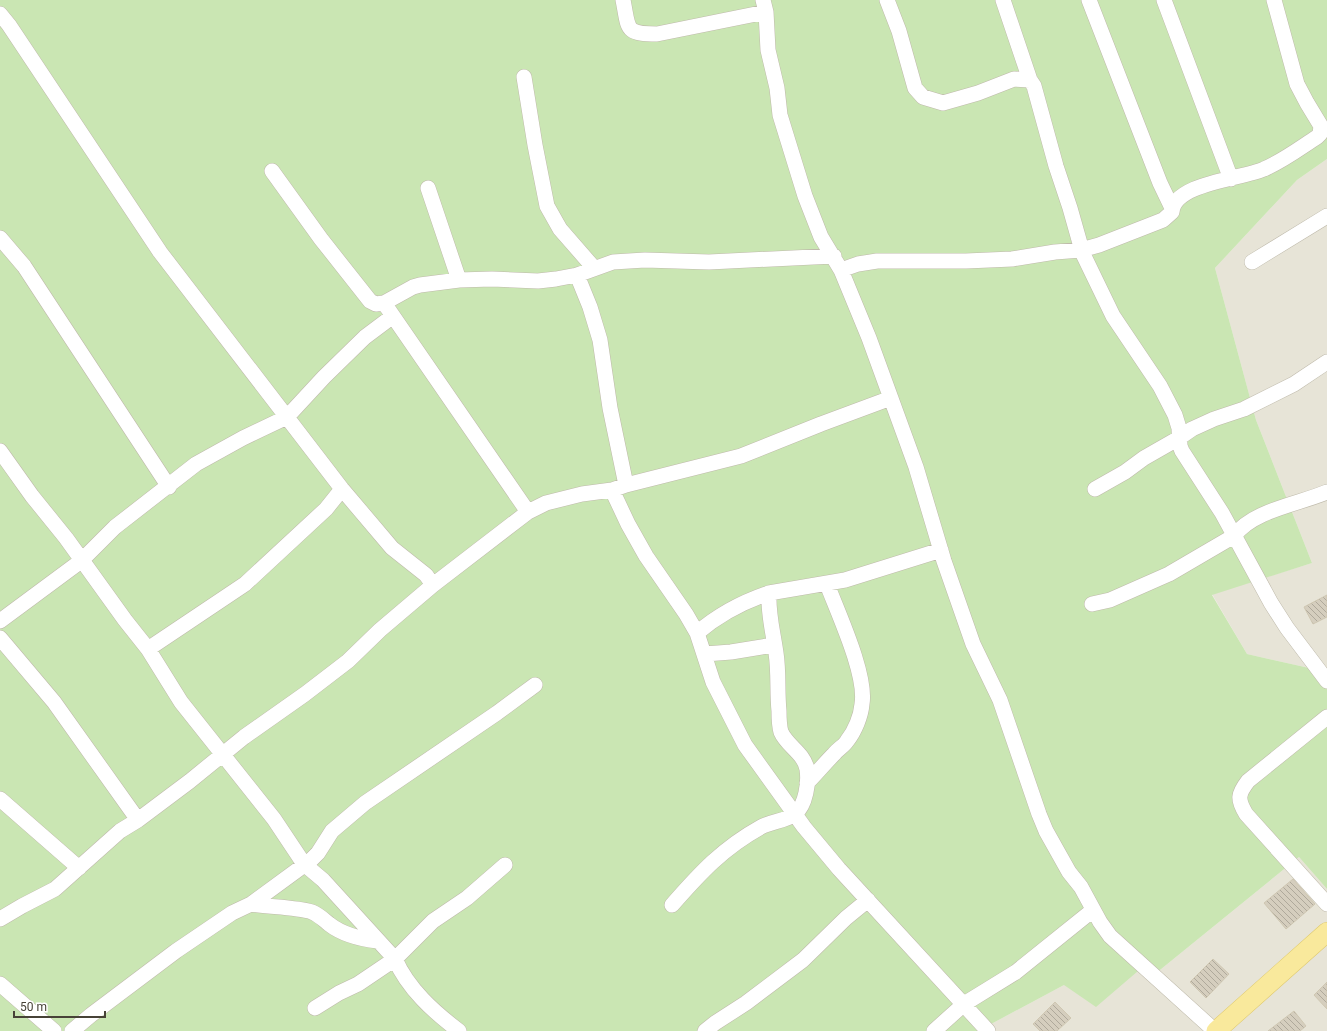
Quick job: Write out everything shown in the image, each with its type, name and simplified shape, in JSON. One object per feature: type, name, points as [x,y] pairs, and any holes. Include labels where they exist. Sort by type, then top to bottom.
[{"type":"main road","points":[[1216,1031],[1327,932]]},
{"type":"street","points":[[623,0],[628,26],[633,32],[640,34],[657,34],[764,6],[768,50],[777,88],[780,115],[805,196],[821,237],[834,256],[841,270],[869,338],[916,466],[941,550],[972,644],[1000,700],[1046,831],[1100,922],[1110,936],[1216,1031]]},
{"type":"street","points":[[887,0],[899,31],[915,88],[923,97],[943,103],[978,93],[1014,79],[1030,80]]},
{"type":"street","points":[[1003,0],[1030,80],[1034,86],[1081,250],[1113,316],[1160,386],[1175,415],[1179,428],[1180,446],[1182,451],[1222,513],[1271,603],[1287,628],[1327,681]]},
{"type":"street","points":[[1089,0],[1160,183],[1172,208]]},
{"type":"street","points":[[1164,0],[1231,179]]},
{"type":"street","points":[[841,270],[858,264],[877,261],[966,261],[1012,259],[1055,252],[1081,250],[1099,245],[1163,220],[1172,212],[1172,208],[1176,200],[1204,184],[1254,174],[1320,134],[1324,134],[1297,84],[1274,0]]},
{"type":"street","points":[[0,14],[9,25],[160,252],[342,489],[392,548],[426,575],[433,585]]},
{"type":"street","points":[[524,77],[535,145],[548,206],[560,229],[594,268]]},
{"type":"street","points":[[272,171],[321,238],[370,301],[376,304],[384,303],[413,287],[460,280],[492,279],[538,281],[577,275],[613,262],[645,260],[709,262],[834,256]]},
{"type":"street","points":[[428,188],[460,280]]},
{"type":"street","points":[[1252,262],[1327,216]]},
{"type":"street","points":[[0,238],[24,266],[169,486]]},
{"type":"street","points":[[577,275],[590,307],[600,340],[610,408],[619,487],[628,524],[646,556],[686,614],[697,634],[705,654],[713,682],[745,745],[804,827],[839,869],[988,1031]]},
{"type":"street","points":[[384,303],[528,512]]},
{"type":"street","points":[[0,621],[81,561],[116,527],[196,464],[243,438],[287,417],[324,377],[365,337],[393,316]]},
{"type":"street","points":[[1095,489],[1125,472],[1144,458],[1192,429],[1214,419],[1244,409],[1294,384],[1327,362]]},
{"type":"street","points":[[0,919],[55,889],[120,831],[138,820],[190,781],[244,737],[305,694],[348,660],[380,630],[433,585],[528,512],[546,503],[619,487],[741,456],[891,398]]},
{"type":"street","points":[[0,451],[32,496],[66,538],[81,561],[106,591],[125,620],[148,649],[181,702],[274,819],[304,864],[323,880],[395,959],[402,973],[419,996],[459,1031]]},
{"type":"street","points":[[148,649],[245,584],[326,509],[342,489]]},
{"type":"street","points":[[1092,604],[1110,600],[1169,574],[1234,536],[1245,524],[1267,513],[1327,492]]},
{"type":"street","points":[[697,634],[711,621],[756,597],[769,593],[845,580],[941,550]]},
{"type":"street","points":[[808,783],[847,741],[856,725],[862,704],[860,676],[848,638],[827,584]]},
{"type":"street","points":[[672,905],[719,855],[762,826],[795,814],[804,800],[808,783],[805,762],[783,736],[781,730],[776,653],[769,612],[769,593]]},
{"type":"street","points":[[0,638],[54,702],[138,820]]},
{"type":"street","points":[[705,654],[731,652],[774,645]]},
{"type":"street","points":[[72,1031],[176,951],[232,913],[251,904],[311,860],[318,853],[332,831],[364,803],[497,713],[535,685]]},
{"type":"street","points":[[1327,717],[1248,781],[1241,790],[1239,798],[1246,814],[1327,904]]},
{"type":"street","points":[[0,799],[79,868]]},
{"type":"street","points":[[315,1008],[339,993],[358,984],[395,959],[433,922],[467,898],[505,865]]},
{"type":"street","points":[[705,1031],[714,1023],[746,1003],[803,960],[846,918],[868,900]]},
{"type":"street","points":[[251,904],[311,912],[320,916],[339,931],[365,940],[378,941]]},
{"type":"street","points":[[934,1031],[964,1004],[1016,972],[1093,910]]},
{"type":"street","points":[[0,984],[54,1031]]},
{"type":"shaded area","points":[[1327,159],[1327,672],[1247,654],[1212,594],[1312,563],[1256,420],[1215,268],[1297,180]]},
{"type":"shaded area","points":[[1299,857],[1327,889],[1327,1031],[978,1031],[1064,985],[1145,965],[1155,974]]},
{"type":"green space","points":[[0,0],[1327,0],[1327,159],[1297,180],[1215,268],[1256,420],[1312,563],[1212,595],[1247,654],[1327,672],[1327,889],[1299,857],[1155,974],[1145,965],[1096,1007],[1064,985],[978,1031],[0,1031]]},
{"type":"building","points":[[1327,595],[1327,617],[1313,624],[1304,607]]},
{"type":"building","points":[[1293,879],[1315,904],[1286,929],[1264,903]]},
{"type":"building","points":[[1213,959],[1229,974],[1206,998],[1190,982]]},
{"type":"building","points":[[1327,982],[1327,1009],[1314,995]]},
{"type":"building","points":[[1055,1002],[1071,1018],[1057,1031],[1040,1031],[1033,1024]]},
{"type":"building","points":[[1294,1011],[1306,1026],[1300,1031],[1268,1031]]}]
